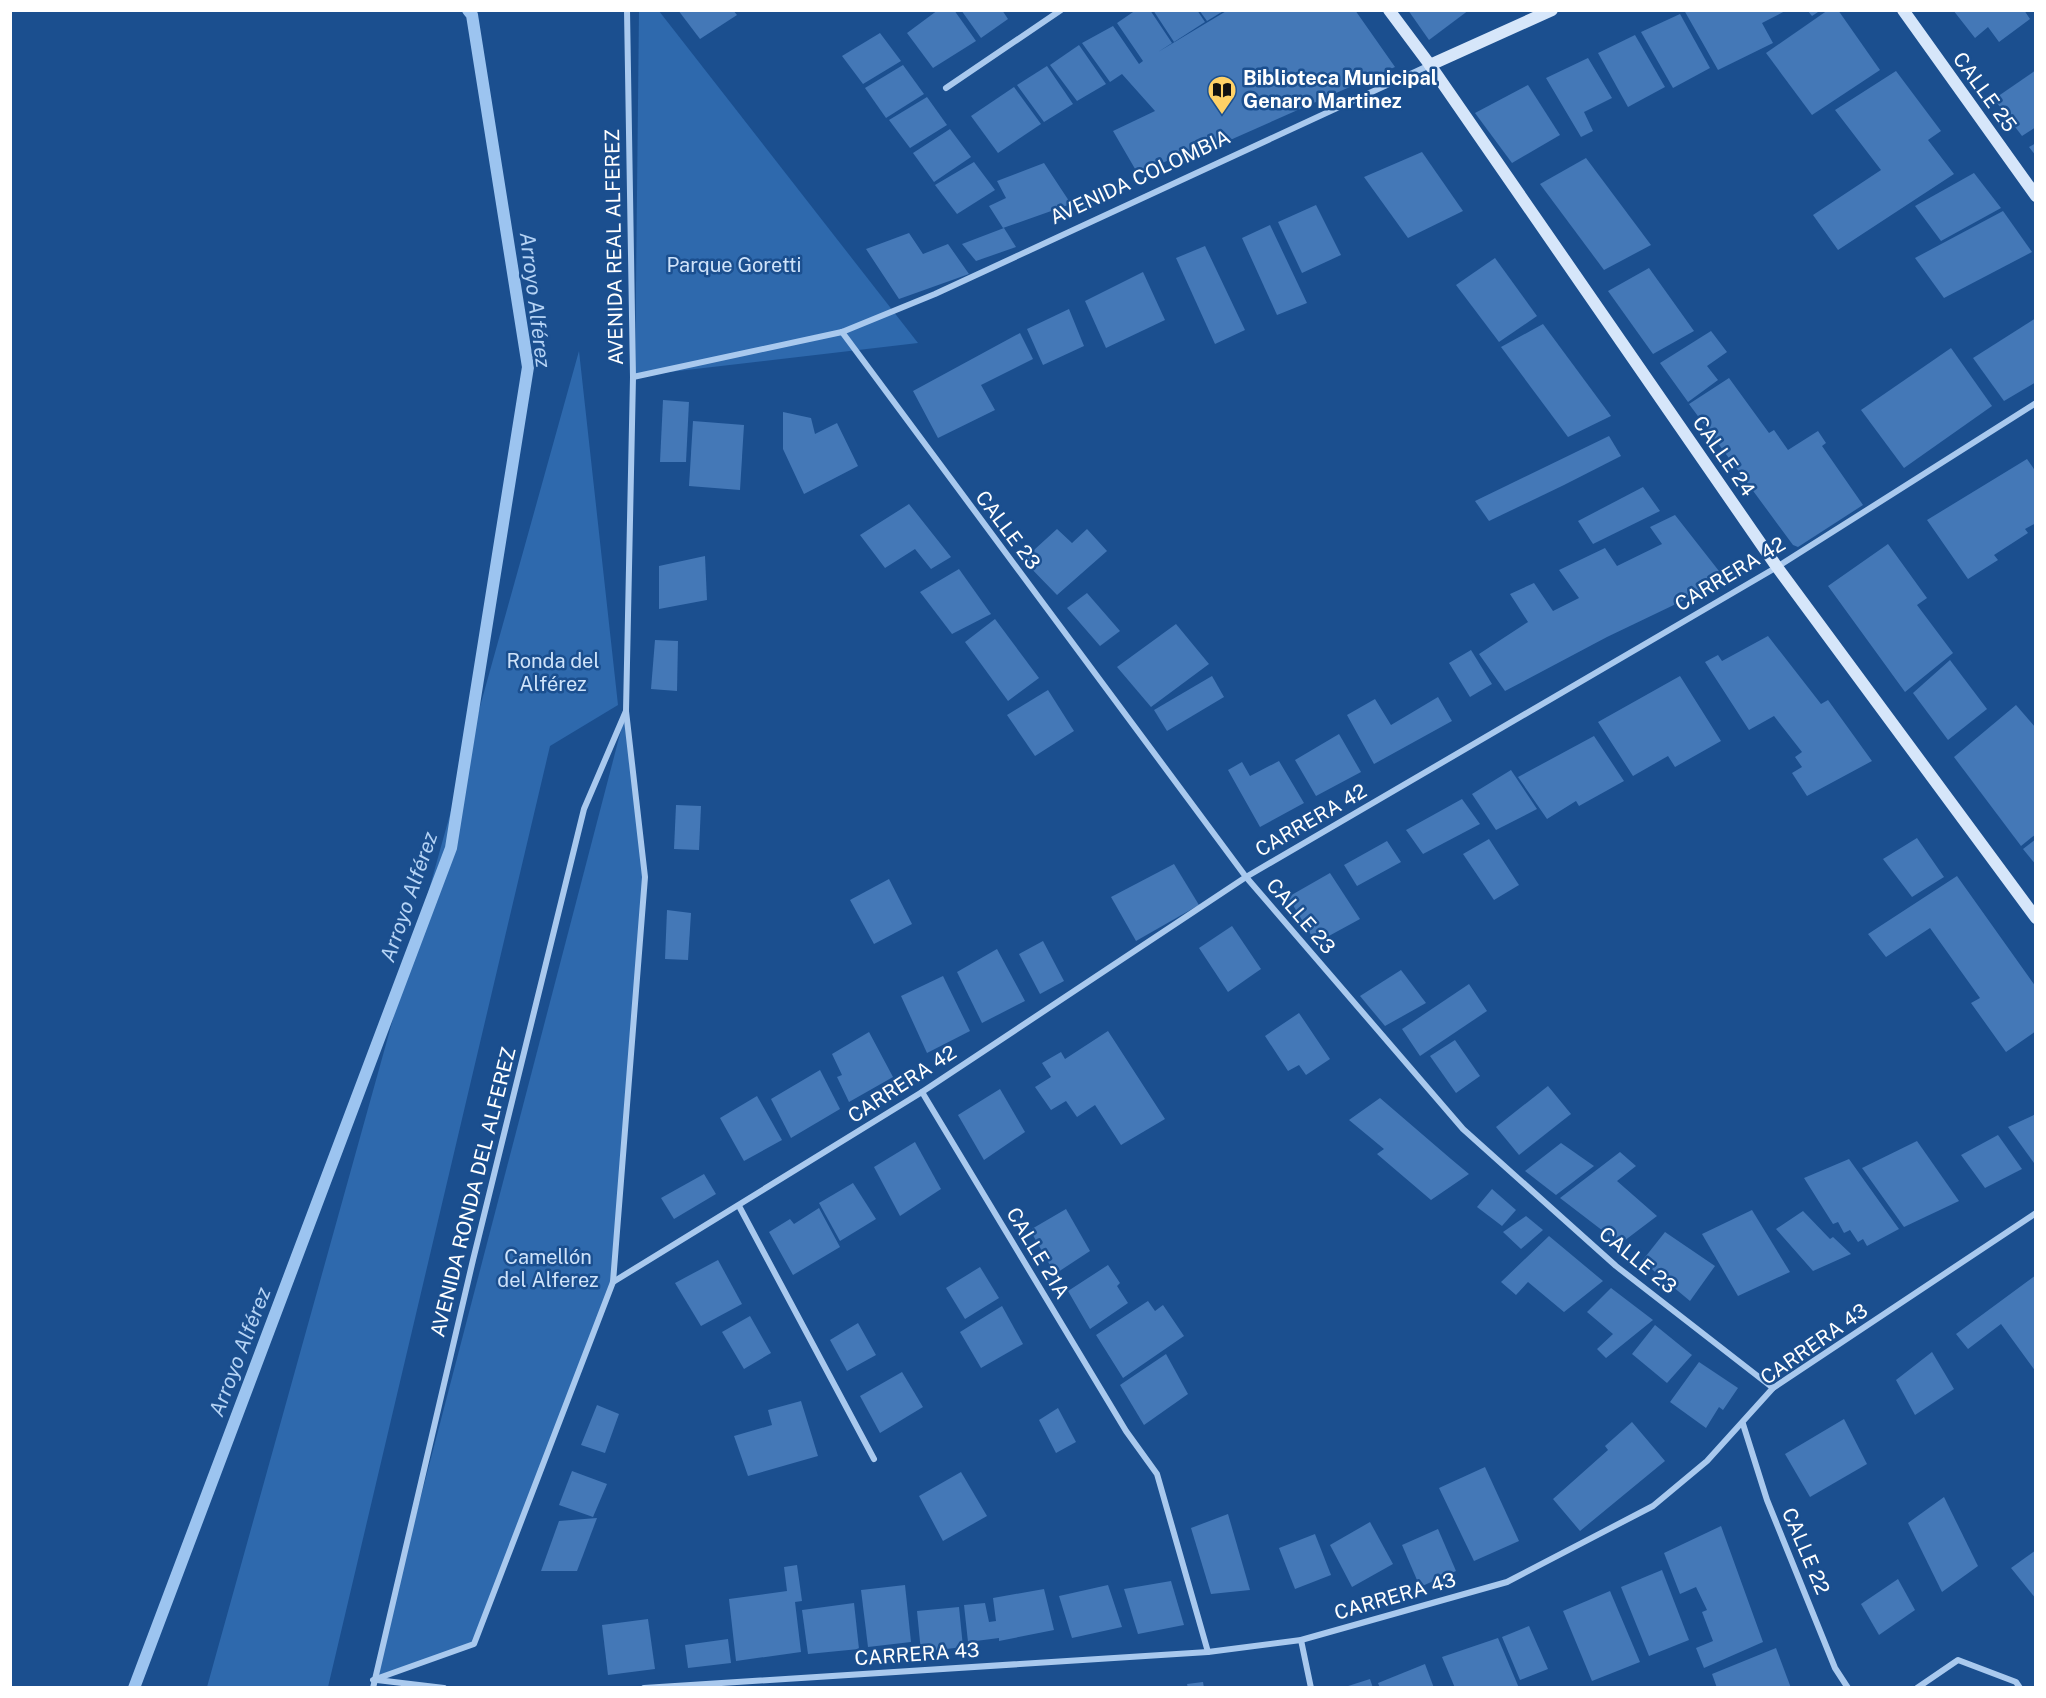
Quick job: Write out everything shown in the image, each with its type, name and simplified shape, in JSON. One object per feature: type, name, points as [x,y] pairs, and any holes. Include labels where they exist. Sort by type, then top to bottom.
[{"type":"main road","name":"CALLE 24","points":[[1389,10],[1430,65],[1777,567],[2036,918]]},
{"type":"main road","name":"AVENIDA COLOMBIA","points":[[1430,65],[1552,10]]},
{"type":"main road","name":"CALLE 25","points":[[1903,10],[2036,196]]},
{"type":"street","name":"AVENIDA REAL ALFEREZ","points":[[627,10],[633,377],[842,332]]},
{"type":"street","points":[[946,88],[1062,10]]},
{"type":"street","name":"AVENIDA COLOMBIA","points":[[842,332],[934,294],[1430,65]]},
{"type":"street","name":"CALLE 23","points":[[842,332],[1246,877],[1463,1129],[1616,1266],[1773,1388]]},
{"type":"street","points":[[373,1684],[474,1644],[613,1282],[645,878],[626,711],[633,377]]},
{"type":"street","name":"CARRERA 42","points":[[613,1282],[922,1092],[1246,877],[1777,567],[2036,403]]},
{"type":"street","name":"AVENIDA RONDA DEL ALFEREZ","points":[[373,1684],[584,809],[626,711]]},
{"type":"street","name":"CALLE 21A","points":[[922,1092],[1126,1431],[1157,1474],[1208,1652]]},
{"type":"street","points":[[739,1206],[874,1460]]},
{"type":"street","name":"CARRERA 43","points":[[644,1688],[1208,1652],[1301,1640],[1507,1582],[1653,1506],[1707,1461],[1743,1424],[1773,1388],[2036,1214]]},
{"type":"street","name":"CALLE 22","points":[[1743,1424],[1767,1500],[1835,1668],[1848,1688]]},
{"type":"street","points":[[1301,1640],[1311,1688]]},
{"type":"street","points":[[1917,1688],[1958,1660],[2016,1682],[2020,1688]]},
{"type":"street","points":[[373,1684],[444,1688]]},
{"type":"green space","name":"Parque Goretti","points":[[639,11],[659,11],[918,343],[635,376]]},
{"type":"green space","name":"Ronda del Alférez","points":[[579,351],[618,705],[550,746],[328,1687],[207,1687]]},
{"type":"green space","name":"Camellón del Alferez","points":[[626,711],[645,877],[613,1282],[474,1644],[373,1680]]},
{"type":"building","points":[[678,10],[733,10],[737,15],[700,39]]},
{"type":"building","points":[[938,10],[954,10],[976,41],[933,68],[907,33]]},
{"type":"building","points":[[961,10],[1002,10],[1008,19],[981,38]]},
{"type":"building","name":"Biblioteca Municipal Genaro Martinez","points":[[1136,10],[1150,10],[1172,43],[1158,52],[1228,10],[1355,10],[1395,67],[1194,156],[1189,151],[1138,174],[1113,131],[1155,111],[1122,74],[1110,82],[1082,43],[1113,26],[1139,64],[1143,61],[1117,23]]},
{"type":"building","points":[[1153,10],[1197,10],[1205,22],[1174,42]]},
{"type":"building","points":[[1199,10],[1225,10],[1207,21]]},
{"type":"building","points":[[1408,10],[1469,10],[1429,40]]},
{"type":"building","points":[[1684,10],[1787,10],[1762,23],[1773,43],[1718,70]]},
{"type":"building","points":[[1807,10],[1821,10],[1812,16]]},
{"type":"building","points":[[1828,10],[1838,10],[1880,70],[1812,115],[1766,53]]},
{"type":"building","points":[[1953,10],[2024,10],[2030,19],[1999,42],[1988,27],[1975,38]]},
{"type":"building","points":[[1680,14],[1710,68],[1673,88],[1641,32]]},
{"type":"building","points":[[880,33],[901,61],[863,84],[842,56]]},
{"type":"building","points":[[1635,35],[1665,87],[1628,107],[1598,53]]},
{"type":"building","points":[[1079,45],[1106,84],[1077,101],[1050,65]]},
{"type":"building","points":[[1588,58],[1612,98],[1584,112],[1593,131],[1581,137],[1546,78]]},
{"type":"building","points":[[903,65],[924,94],[886,118],[865,88]]},
{"type":"building","points":[[1047,66],[1073,104],[1044,122],[1017,85]]},
{"type":"building","points":[[2036,70],[2036,127],[2022,136],[1994,99]]},
{"type":"building","points":[[1896,71],[1941,131],[1928,140],[1954,174],[1838,250],[1813,215],[1881,170],[1835,110]]},
{"type":"building","points":[[1528,85],[1560,135],[1512,163],[1475,113]]},
{"type":"building","points":[[1014,87],[1041,124],[998,153],[971,116]]},
{"type":"building","points":[[927,97],[947,125],[910,148],[889,120]]},
{"type":"building","points":[[950,129],[971,157],[934,182],[913,153]]},
{"type":"building","points":[[2036,143],[2036,156],[2029,147]]},
{"type":"building","points":[[1422,152],[1463,211],[1408,238],[1364,177]]},
{"type":"building","points":[[1586,158],[1651,245],[1604,270],[1540,184]]},
{"type":"building","points":[[974,162],[995,190],[957,214],[935,185]]},
{"type":"building","points":[[1044,163],[1071,204],[1003,228],[989,206],[1006,198],[997,181]]},
{"type":"building","points":[[1974,173],[2001,208],[1941,241],[1915,206]]},
{"type":"building","points":[[1316,205],[1341,255],[1302,273],[1278,222]]},
{"type":"building","points":[[2003,211],[2032,252],[1944,298],[1915,258]]},
{"type":"building","points":[[1270,225],[1307,303],[1277,315],[1242,238]]},
{"type":"building","points":[[1004,228],[1016,247],[976,261],[962,244]]},
{"type":"building","points":[[909,233],[923,254],[948,244],[969,274],[899,299],[866,249]]},
{"type":"building","points":[[1205,246],[1245,330],[1215,344],[1176,258]]},
{"type":"building","points":[[1495,258],[1537,316],[1499,342],[1456,285]]},
{"type":"building","points":[[1649,268],[1694,331],[1653,354],[1608,291]]},
{"type":"building","points":[[1143,272],[1165,320],[1106,348],[1085,301]]},
{"type":"building","points":[[1069,309],[1084,346],[1043,365],[1027,329]]},
{"type":"building","points":[[2036,318],[2036,382],[2004,401],[1973,358]]},
{"type":"building","points":[[1543,324],[1611,416],[1568,437],[1501,347]]},
{"type":"building","points":[[1711,331],[1727,352],[1707,366],[1718,380],[1688,402],[1660,363]]},
{"type":"building","points":[[1020,333],[1033,359],[981,385],[995,410],[938,438],[913,391]]},
{"type":"building","points":[[1951,348],[1992,406],[1904,468],[1861,410]]},
{"type":"building","points":[[1729,378],[1769,433],[1774,430],[1788,450],[1818,431],[1826,443],[1822,446],[1863,505],[1798,547],[1793,545],[1689,404]]},
{"type":"building","points":[[663,400],[689,402],[686,462],[660,462]]},
{"type":"building","points":[[783,412],[811,418],[815,434],[837,423],[858,466],[804,494],[783,449]]},
{"type":"building","points":[[693,421],[744,425],[740,490],[689,486]]},
{"type":"building","points":[[1609,436],[1621,456],[1564,485],[1489,521],[1475,501]]},
{"type":"building","points":[[2027,459],[2036,472],[2036,523],[2025,529],[2028,533],[1994,555],[1998,560],[1968,579],[1927,520]]},
{"type":"building","points":[[1643,487],[1660,511],[1593,544],[1578,521]]},
{"type":"building","points":[[909,504],[951,557],[931,569],[915,549],[885,568],[860,535]]},
{"type":"building","points":[[1675,515],[1726,580],[1607,637],[1505,691],[1479,654],[1528,622],[1510,594],[1534,583],[1553,611],[1579,598],[1559,570],[1605,548],[1617,566],[1662,544],[1650,527]]},
{"type":"building","points":[[1057,529],[1072,543],[1087,529],[1107,551],[1057,595],[1023,560]]},
{"type":"building","points":[[1888,544],[1927,598],[1917,605],[1953,653],[1905,692],[1828,586]]},
{"type":"building","points":[[705,556],[707,600],[659,609],[659,566]]},
{"type":"building","points":[[959,569],[991,614],[952,634],[920,592]]},
{"type":"building","points":[[1087,593],[1120,631],[1100,646],[1067,608]]},
{"type":"building","points":[[995,619],[1039,678],[1008,701],[965,642]]},
{"type":"building","points":[[1176,624],[1209,664],[1151,707],[1117,667]]},
{"type":"building","points":[[1768,636],[1821,704],[1828,700],[1872,761],[1807,796],[1792,773],[1802,767],[1795,757],[1802,752],[1774,716],[1749,730],[1705,662],[1718,655],[1722,661]]},
{"type":"building","points":[[655,640],[678,641],[677,691],[651,689]]},
{"type":"building","points":[[1471,650],[1492,684],[1470,697],[1449,663]]},
{"type":"building","points":[[1950,660],[1987,709],[1948,740],[1913,693]]},
{"type":"building","points":[[1212,676],[1224,697],[1167,731],[1154,710]]},
{"type":"building","points":[[1680,676],[1721,741],[1675,767],[1668,756],[1633,776],[1598,722]]},
{"type":"building","points":[[1048,690],[1074,731],[1035,756],[1007,715]]},
{"type":"building","points":[[1438,697],[1452,721],[1374,764],[1347,715],[1375,699],[1391,725]]},
{"type":"building","points":[[2016,705],[2036,728],[2036,834],[2021,846],[1954,757]]},
{"type":"building","points":[[1339,734],[1361,772],[1316,796],[1295,760]]},
{"type":"building","points":[[1594,736],[1624,781],[1579,806],[1576,801],[1547,819],[1518,777]]},
{"type":"building","points":[[1279,761],[1304,803],[1260,827],[1228,770],[1242,762],[1250,776]]},
{"type":"building","points":[[1511,770],[1537,809],[1496,830],[1472,794]]},
{"type":"building","points":[[1462,799],[1480,824],[1423,854],[1406,830]]},
{"type":"building","points":[[676,805],[701,806],[699,850],[674,849]]},
{"type":"building","points":[[1917,838],[1944,877],[1912,897],[1883,859]]},
{"type":"building","points":[[1489,839],[1519,885],[1494,900],[1463,854]]},
{"type":"building","points":[[2036,839],[2036,865],[2023,849]]},
{"type":"building","points":[[1387,841],[1401,862],[1357,886],[1344,865]]},
{"type":"building","points":[[1174,864],[1199,905],[1136,941],[1111,897]]},
{"type":"building","points":[[1330,873],[1360,919],[1316,943],[1288,897]]},
{"type":"building","points":[[1957,876],[2036,987],[2036,1031],[2006,1052],[1971,1003],[1980,998],[1930,928],[1886,957],[1868,934]]},
{"type":"building","points":[[889,879],[912,924],[874,944],[850,900]]},
{"type":"building","points":[[667,910],[691,913],[688,960],[665,959]]},
{"type":"building","points":[[1232,926],[1261,969],[1228,992],[1199,948]]},
{"type":"building","points":[[1043,941],[1064,981],[1040,994],[1019,954]]},
{"type":"building","points":[[997,949],[1025,1001],[982,1023],[957,972]]},
{"type":"building","points":[[1401,970],[1426,1003],[1385,1026],[1360,996]]},
{"type":"building","points":[[943,976],[970,1031],[927,1053],[901,996]]},
{"type":"building","points":[[1469,984],[1487,1011],[1420,1056],[1402,1029]]},
{"type":"building","points":[[1299,1013],[1330,1059],[1306,1075],[1299,1065],[1288,1071],[1265,1036]]},
{"type":"building","points":[[1108,1031],[1165,1119],[1121,1145],[1095,1105],[1077,1117],[1066,1101],[1051,1110],[1035,1087],[1051,1077],[1042,1063],[1061,1052],[1065,1059]]},
{"type":"building","points":[[869,1032],[893,1077],[849,1102],[837,1077],[842,1075],[832,1054]]},
{"type":"building","points":[[1455,1040],[1480,1076],[1456,1093],[1430,1056]]},
{"type":"building","points":[[820,1070],[840,1109],[791,1138],[771,1099]]},
{"type":"building","points":[[1548,1086],[1571,1114],[1519,1155],[1496,1127]]},
{"type":"building","points":[[1000,1089],[1025,1132],[984,1160],[958,1115]]},
{"type":"building","points":[[757,1096],[782,1140],[744,1161],[720,1118]]},
{"type":"building","points":[[1380,1098],[1469,1174],[1431,1200],[1377,1154],[1384,1149],[1349,1120]]},
{"type":"building","points":[[2036,1114],[2036,1162],[2034,1163],[2008,1127]]},
{"type":"building","points":[[1998,1135],[2022,1169],[1985,1188],[1961,1155]]},
{"type":"building","points":[[1917,1141],[1959,1201],[1904,1227],[1862,1168]]},
{"type":"building","points":[[915,1142],[941,1189],[900,1216],[874,1167]]},
{"type":"building","points":[[1561,1143],[1594,1166],[1556,1195],[1525,1171]]},
{"type":"building","points":[[1620,1152],[1636,1166],[1617,1181],[1657,1216],[1620,1244],[1560,1198]]},
{"type":"building","points":[[1849,1159],[1899,1229],[1867,1246],[1863,1239],[1858,1242],[1850,1230],[1844,1233],[1838,1222],[1833,1224],[1804,1178]]},
{"type":"building","points":[[704,1174],[716,1194],[674,1219],[661,1198]]},
{"type":"building","points":[[853,1183],[876,1219],[840,1241],[819,1203]]},
{"type":"building","points":[[1492,1189],[1516,1210],[1502,1226],[1477,1207]]},
{"type":"building","points":[[819,1208],[840,1247],[793,1275],[769,1232],[790,1219],[794,1224]]},
{"type":"building","points":[[1066,1209],[1090,1251],[1055,1274],[1030,1230]]},
{"type":"building","points":[[1752,1210],[1790,1272],[1738,1296],[1702,1234]]},
{"type":"building","points":[[1803,1211],[1830,1239],[1833,1237],[1851,1254],[1813,1271],[1776,1229]]},
{"type":"building","points":[[1526,1216],[1543,1230],[1521,1249],[1503,1232]]},
{"type":"building","points":[[1665,1232],[1715,1266],[1690,1301],[1642,1261]]},
{"type":"building","points":[[1549,1236],[1603,1281],[1564,1312],[1528,1282],[1516,1295],[1501,1282]]},
{"type":"building","points":[[718,1260],[742,1304],[701,1326],[675,1283]]},
{"type":"building","points":[[1108,1265],[1120,1283],[1117,1286],[1128,1303],[1090,1329],[1068,1291]]},
{"type":"building","points":[[980,1267],[999,1298],[965,1319],[946,1288]]},
{"type":"building","points":[[2036,1275],[2036,1372],[2001,1324],[1968,1349],[1956,1334]]},
{"type":"building","points":[[1611,1288],[1653,1320],[1606,1358],[1597,1349],[1613,1334],[1587,1312]]},
{"type":"building","points":[[1148,1301],[1155,1311],[1163,1305],[1184,1336],[1123,1378],[1096,1335]]},
{"type":"building","points":[[1002,1306],[1023,1344],[981,1368],[960,1332]]},
{"type":"building","points":[[750,1316],[771,1353],[744,1369],[722,1332]]},
{"type":"building","points":[[858,1323],[876,1355],[847,1371],[830,1340]]},
{"type":"building","points":[[1655,1325],[1692,1355],[1667,1383],[1632,1354]]},
{"type":"building","points":[[1932,1352],[1954,1389],[1915,1415],[1896,1380]]},
{"type":"building","points":[[1166,1354],[1188,1394],[1144,1425],[1120,1385]]},
{"type":"building","points":[[1699,1362],[1738,1388],[1723,1410],[1719,1407],[1706,1428],[1670,1402]]},
{"type":"building","points":[[902,1372],[923,1407],[880,1433],[860,1396]]},
{"type":"building","points":[[801,1401],[818,1456],[748,1476],[734,1436],[772,1425],[768,1410]]},
{"type":"building","points":[[597,1405],[619,1414],[605,1453],[581,1445]]},
{"type":"building","points":[[1058,1408],[1076,1442],[1056,1453],[1039,1420]]},
{"type":"building","points":[[1844,1419],[1867,1464],[1810,1497],[1785,1454]]},
{"type":"building","points":[[1632,1422],[1665,1461],[1580,1531],[1553,1499],[1608,1450],[1605,1446]]},
{"type":"building","points":[[1485,1467],[1519,1541],[1474,1561],[1439,1488]]},
{"type":"building","points":[[572,1471],[607,1484],[593,1517],[559,1505]]},
{"type":"building","points":[[961,1472],[987,1516],[943,1541],[919,1496]]},
{"type":"building","points":[[1944,1497],[1978,1566],[1942,1592],[1908,1523]]},
{"type":"building","points":[[1228,1514],[1250,1590],[1211,1594],[1191,1528]]},
{"type":"building","points":[[597,1518],[577,1571],[541,1571],[559,1521]]},
{"type":"building","points":[[1370,1522],[1393,1564],[1352,1587],[1330,1545]]},
{"type":"building","points":[[1721,1526],[1763,1642],[1704,1668],[1696,1648],[1713,1641],[1702,1612],[1707,1610],[1696,1587],[1680,1594],[1664,1553]]},
{"type":"building","points":[[1438,1529],[1456,1571],[1420,1587],[1402,1545]]},
{"type":"building","points":[[1315,1534],[1331,1575],[1295,1589],[1279,1548]]},
{"type":"building","points":[[2036,1550],[2036,1599],[2011,1568]]},
{"type":"building","points":[[797,1565],[802,1601],[795,1602],[801,1652],[736,1661],[729,1599],[787,1591],[784,1567]]},
{"type":"building","points":[[1662,1570],[1689,1640],[1649,1656],[1621,1587]]},
{"type":"building","points":[[1898,1579],[1915,1610],[1879,1635],[1861,1604]]},
{"type":"building","points":[[1171,1581],[1184,1625],[1138,1634],[1124,1589]]},
{"type":"building","points":[[905,1585],[911,1642],[868,1647],[861,1590]]},
{"type":"building","points":[[1108,1585],[1122,1627],[1072,1638],[1059,1596]]},
{"type":"building","points":[[1044,1589],[1054,1630],[999,1641],[999,1638],[968,1642],[964,1605],[985,1603],[989,1622],[996,1621],[993,1598]]},
{"type":"building","points":[[1610,1591],[1640,1662],[1592,1681],[1563,1611]]},
{"type":"building","points":[[854,1603],[859,1649],[808,1654],[802,1610]]},
{"type":"building","points":[[959,1607],[963,1647],[921,1652],[917,1611]]},
{"type":"building","points":[[648,1619],[655,1669],[608,1675],[602,1625]]},
{"type":"building","points":[[1529,1626],[1548,1669],[1520,1680],[1502,1637]]},
{"type":"building","points":[[1498,1638],[1519,1688],[1455,1688],[1442,1657]]},
{"type":"building","points":[[728,1639],[731,1663],[688,1668],[685,1645]]},
{"type":"building","points":[[1776,1648],[1791,1688],[1717,1688],[1712,1674]]},
{"type":"building","points":[[1425,1664],[1434,1688],[1380,1688],[1378,1683]]},
{"type":"building","points":[[1370,1679],[1373,1688],[1345,1688],[1345,1687]]},
{"type":"building","points":[[1203,1682],[1204,1688],[1188,1688],[1187,1684]]},
{"type":"waterway","name":"Arroyo Alférez","points":[[134,1688],[451,848],[528,367],[472,15],[468,10]]},
{"type":"place","name":"Biblioteca Municipal Genaro Martinez","points":[[1222,116]]}]
